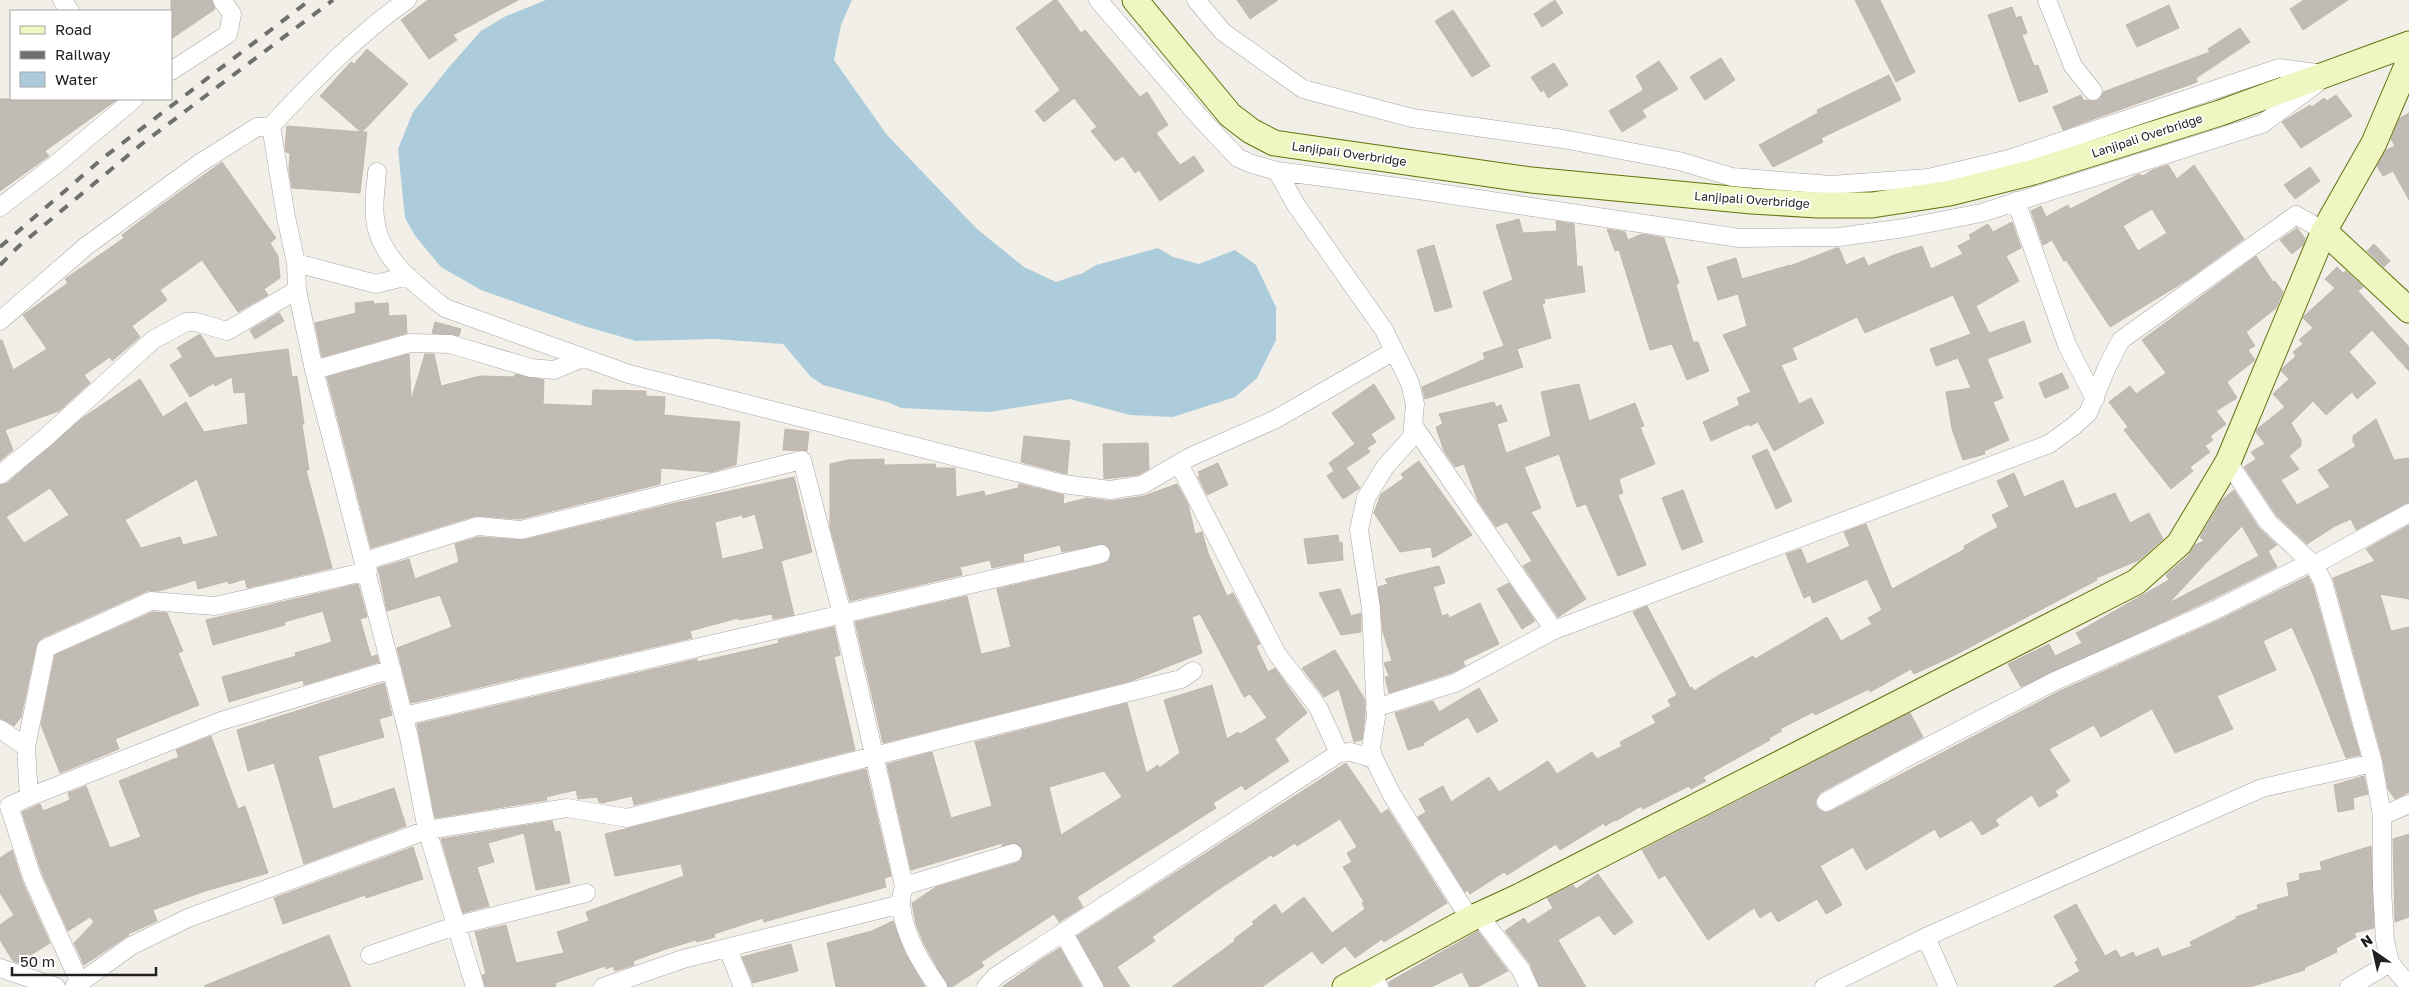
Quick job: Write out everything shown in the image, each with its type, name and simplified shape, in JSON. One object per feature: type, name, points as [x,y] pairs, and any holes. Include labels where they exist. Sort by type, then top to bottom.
[{"type":"street","points":[[172,70],[228,34],[232,14],[222,0]]},
{"type":"street","points":[[0,321],[85,247],[200,163],[257,126],[271,126],[318,75],[367,30],[407,0]]},
{"type":"street","points":[[1098,0],[1203,121],[1238,158],[1277,171],[1415,189],[1739,238],[1839,237],[1980,213],[2262,124],[2328,75]]},
{"type":"street","name":"Lanjipali Overbridge","points":[[1135,0],[1230,115],[1250,131],[1274,143],[1531,180],[1702,197],[1817,205],[1872,205],[1950,193],[1996,182],[2144,138],[2328,75],[2409,44]]},
{"type":"street","points":[[1196,0],[1223,32],[1303,89],[1412,118],[1563,139],[1679,161],[1732,177],[1831,185],[1928,178],[2009,160],[2279,68],[2328,75]]},
{"type":"street","points":[[2047,0],[2073,66],[2093,91]]},
{"type":"street","points":[[1345,987],[1376,980],[1475,917],[1520,896],[2136,582],[2179,544],[2228,462],[2324,231],[2374,144],[2409,61]]},
{"type":"street","points":[[0,207],[55,165],[133,100]]},
{"type":"street","points":[[271,126],[286,217],[296,263],[297,290],[314,370],[404,716],[427,830],[475,987]]},
{"type":"street","points":[[1277,171],[1296,204],[1384,330],[1410,383],[1415,404],[1412,437],[1385,467],[1366,498],[1359,530],[1371,608],[1376,717],[1371,748],[1374,759],[1392,796],[1475,917],[1521,970],[1529,987]]},
{"type":"street","points":[[377,172],[375,219],[385,251],[408,276],[445,308],[630,374],[1063,484],[1110,490],[1142,485],[1179,464],[1276,419],[1394,351]]},
{"type":"street","points":[[2016,201],[2066,345],[2095,399]]},
{"type":"street","points":[[1375,708],[1455,683],[1554,630],[2048,444],[2075,425],[2088,413],[2107,367],[2121,340],[2296,215],[2324,231],[2409,310]]},
{"type":"street","points":[[296,263],[376,284],[408,276]]},
{"type":"street","points":[[0,474],[44,439],[153,340],[186,322],[196,322],[227,331],[297,290]]},
{"type":"street","points":[[314,370],[410,343],[450,344],[531,368],[554,370],[583,358]]},
{"type":"street","points":[[1413,425],[1554,630]]},
{"type":"street","points":[[29,797],[26,747],[47,647],[151,601],[215,606],[366,566],[478,526],[522,530],[802,460],[876,756],[904,886],[901,904],[910,939],[924,966],[938,987]]},
{"type":"street","points":[[2228,462],[2268,522],[2312,563],[2323,582],[2373,763],[2382,816],[2382,888],[2385,940],[2390,963],[2409,986]]},
{"type":"street","points":[[1179,464],[1277,654],[1318,707],[1339,753]]},
{"type":"street","points":[[1826,802],[1902,760],[2055,681],[2312,563],[2409,513]]},
{"type":"street","points":[[404,716],[1101,554]]},
{"type":"street","points":[[392,669],[221,721],[29,797],[4,811],[77,985],[131,946],[188,918],[427,830],[567,808],[627,818],[1181,679],[1193,671]]},
{"type":"street","points":[[0,729],[26,747]]},
{"type":"street","points":[[986,987],[996,976],[1339,753],[1351,752],[1374,759]]},
{"type":"street","points":[[1824,987],[1926,937],[2262,788],[2373,763]]},
{"type":"street","points":[[2382,816],[2409,804]]},
{"type":"street","points":[[904,886],[1013,853]]},
{"type":"street","points":[[370,955],[455,926],[586,893]]},
{"type":"street","points":[[603,987],[683,959],[901,904]]},
{"type":"street","points":[[1063,932],[1094,987]]},
{"type":"street","points":[[1926,937],[1948,987]]},
{"type":"street","points":[[728,949],[743,987]]},
{"type":"street","points":[[2349,987],[2390,963]]},
{"type":"street","points":[[1,970],[56,987]]},
{"type":"water","points":[[546,0],[852,0],[841,25],[834,60],[887,135],[977,229],[1024,267],[1056,282],[1083,273],[1096,265],[1158,248],[1173,257],[1199,264],[1235,250],[1256,265],[1276,307],[1276,340],[1257,378],[1235,397],[1173,417],[1130,415],[1070,399],[989,412],[901,408],[887,402],[823,385],[811,377],[783,344],[714,339],[636,341],[584,326],[481,290],[441,267],[416,237],[405,218],[398,149],[413,112],[481,31],[504,17]]},
{"type":"building","points":[[171,0],[212,0],[215,9],[172,38]]},
{"type":"building","points":[[428,0],[518,0],[453,35],[457,40],[429,59],[401,20]]},
{"type":"building","points":[[1054,0],[1057,0],[1081,33],[1085,30],[1140,97],[1147,92],[1168,125],[1156,133],[1180,165],[1194,156],[1204,171],[1160,201],[1139,170],[1135,173],[1123,156],[1115,161],[1091,131],[1097,127],[1074,98],[1044,122],[1035,111],[1060,90],[1016,28]]},
{"type":"building","points":[[1237,0],[1278,0],[1250,19]]},
{"type":"building","points":[[1555,0],[1563,13],[1542,27],[1534,14]]},
{"type":"building","points":[[1855,0],[1880,0],[1915,72],[1896,82]]},
{"type":"building","points":[[2304,0],[2348,0],[2303,30],[2290,9]]},
{"type":"building","points":[[2169,5],[2179,28],[2137,47],[2126,25]]},
{"type":"building","points":[[2012,7],[2016,18],[2021,16],[2027,33],[2022,35],[2034,66],[2038,65],[2048,92],[2019,102],[1988,15]]},
{"type":"building","points":[[1453,10],[1490,66],[1472,77],[1435,21]]},
{"type":"building","points":[[2240,28],[2250,42],[2196,78],[2197,82],[2063,130],[2053,107],[2081,95],[2083,100],[2095,101],[2100,99],[2103,92],[2210,52],[2208,49]]},
{"type":"building","points":[[367,49],[408,84],[362,132],[367,132],[360,193],[292,188],[289,169],[290,153],[286,152],[285,148],[287,126],[361,132],[320,96],[351,62],[354,64]]},
{"type":"building","points":[[1721,58],[1735,80],[1705,100],[1690,77]]},
{"type":"building","points":[[1659,61],[1678,89],[1642,110],[1646,117],[1622,132],[1609,111],[1642,91],[1643,89],[1636,76]]},
{"type":"building","points":[[1554,63],[1568,85],[1548,98],[1544,90],[1541,92],[1531,77]]},
{"type":"building","points":[[1889,75],[1901,100],[1821,138],[1823,142],[1773,167],[1759,145],[1818,113],[1817,110]]},
{"type":"building","points":[[2336,95],[2352,116],[2301,148],[2282,122],[2310,105],[2312,107],[2324,98],[2327,101]]},
{"type":"building","points":[[0,99],[117,100],[45,151],[49,156],[0,191]]},
{"type":"building","points":[[2409,113],[2409,200],[2393,171],[2383,176],[2377,166],[2386,150],[2395,146],[2391,139],[2400,118]]},
{"type":"building","points":[[222,162],[276,238],[270,243],[278,256],[280,278],[264,289],[268,295],[238,312],[202,260],[160,290],[167,300],[132,326],[140,337],[112,361],[110,357],[84,375],[90,383],[59,411],[5,430],[13,450],[0,461],[0,340],[2,340],[13,370],[47,349],[23,315],[68,283],[65,279],[124,238],[122,235]]},
{"type":"building","points":[[2168,165],[2177,179],[2194,165],[2244,239],[2187,280],[2110,327],[2066,260],[2064,261],[2052,240],[2043,245],[2031,211],[2041,206],[2046,217],[2068,205],[2070,209],[2139,174],[2143,176],[2152,170]],"holes":[[[2152,209],[2167,233],[2138,251],[2123,226]]]},
{"type":"building","points":[[2310,167],[2320,181],[2295,199],[2284,185]]},
{"type":"building","points":[[1519,219],[1523,233],[1557,231],[1556,221],[1574,224],[1577,267],[1582,266],[1585,292],[1544,299],[1545,303],[1542,304],[1551,338],[1517,349],[1523,367],[1425,399],[1422,387],[1485,359],[1483,353],[1504,346],[1483,292],[1513,280],[1496,225]]},
{"type":"building","points":[[2012,222],[2021,248],[2006,256],[2019,281],[1976,306],[1989,333],[2024,321],[2031,342],[1987,359],[2003,398],[1993,402],[2009,440],[1984,451],[1985,454],[1963,460],[1952,429],[1946,392],[1971,388],[1958,358],[1936,366],[1930,349],[1971,334],[1953,295],[1865,333],[1857,317],[1792,348],[1797,359],[1781,365],[1799,404],[1811,398],[1824,423],[1774,451],[1758,422],[1750,426],[1749,424],[1711,441],[1703,422],[1740,405],[1737,398],[1751,392],[1723,335],[1747,326],[1738,294],[1718,300],[1707,267],[1736,258],[1742,279],[1790,266],[1836,248],[1839,248],[1846,265],[1864,257],[1868,266],[1922,246],[1931,269],[1963,254],[1958,246],[1971,239],[1969,235],[1988,224],[1993,232]]},
{"type":"building","points":[[2297,228],[2305,238],[2303,245],[2292,254],[2280,240]]},
{"type":"building","points":[[1607,229],[1625,232],[1628,240],[1642,234],[1664,238],[1679,283],[1676,285],[1693,342],[1698,342],[1709,371],[1687,380],[1672,344],[1650,350],[1619,250],[1615,251]]},
{"type":"building","points":[[2374,244],[2390,261],[2384,267],[2367,251]]},
{"type":"building","points":[[1434,245],[1452,307],[1435,312],[1417,250]]},
{"type":"building","points":[[2256,256],[2273,282],[2275,281],[2283,292],[2276,308],[2246,332],[2255,346],[2248,350],[2255,360],[2227,382],[2237,398],[2216,411],[2226,424],[2210,436],[2213,440],[2205,446],[2210,452],[2190,467],[2193,471],[2171,489],[2124,430],[2128,427],[2109,402],[2130,386],[2136,394],[2166,373],[2142,340]]},
{"type":"building","points":[[2337,267],[2343,273],[2346,271],[2363,287],[2358,291],[2409,347],[2409,371],[2372,330],[2349,352],[2376,383],[2357,399],[2352,392],[2326,415],[2313,401],[2291,423],[2301,440],[2301,446],[2289,456],[2299,469],[2281,480],[2297,505],[2330,487],[2318,470],[2356,446],[2353,442],[2353,436],[2376,419],[2394,460],[2409,458],[2409,502],[2356,530],[2351,519],[2335,526],[2307,544],[2276,515],[2244,467],[2256,459],[2251,452],[2265,444],[2256,432],[2257,429],[2285,407],[2273,394],[2289,379],[2281,371],[2296,356],[2293,352],[2303,344],[2299,340],[2313,328],[2303,318],[2304,316],[2335,288],[2325,279]]},
{"type":"building","points":[[373,301],[374,304],[388,303],[389,316],[406,315],[407,333],[322,357],[315,323],[356,313],[355,303]]},
{"type":"building","points":[[279,313],[284,321],[255,339],[250,330]]},
{"type":"building","points":[[435,322],[461,329],[459,336],[432,333]]},
{"type":"building","points":[[200,334],[215,358],[288,349],[292,377],[297,376],[309,470],[306,470],[332,568],[247,588],[245,579],[229,584],[228,581],[198,589],[196,580],[159,591],[147,591],[42,638],[36,646],[21,717],[14,726],[0,718],[0,485],[7,483],[81,419],[140,379],[163,417],[186,402],[204,432],[248,424],[245,392],[234,393],[232,377],[215,386],[214,383],[190,397],[170,365],[183,357],[177,348]],"holes":[[[197,479],[218,536],[183,545],[180,537],[141,548],[125,520]],[[50,488],[69,515],[24,543],[6,517]]]},
{"type":"building","points":[[409,354],[411,400],[425,354],[434,354],[441,386],[480,376],[515,377],[515,374],[544,380],[543,404],[592,406],[593,390],[646,391],[646,396],[665,397],[664,415],[740,422],[736,465],[711,472],[661,468],[660,484],[520,519],[475,516],[371,548],[327,377]]},
{"type":"building","points":[[2062,373],[2069,388],[2045,398],[2039,383]]},
{"type":"building","points":[[1374,384],[1395,418],[1371,434],[1376,442],[1367,448],[1370,452],[1346,468],[1360,488],[1343,499],[1327,476],[1334,471],[1329,463],[1355,444],[1332,413]]},
{"type":"building","points":[[1579,384],[1589,421],[1635,403],[1644,426],[1640,427],[1655,464],[1619,479],[1623,493],[1618,495],[1646,565],[1618,576],[1586,504],[1577,507],[1559,454],[1524,467],[1541,508],[1531,512],[1586,599],[1558,617],[1523,566],[1532,561],[1507,522],[1496,527],[1478,501],[1464,464],[1455,467],[1444,451],[1436,427],[1443,424],[1439,414],[1494,402],[1496,407],[1501,405],[1507,421],[1497,424],[1506,453],[1551,436],[1541,392]]},
{"type":"building","points":[[785,429],[809,432],[807,451],[783,450]]},
{"type":"building","points":[[1024,436],[1070,441],[1067,474],[1021,462]]},
{"type":"building","points":[[1148,443],[1149,469],[1138,475],[1104,479],[1103,444]]},
{"type":"building","points":[[1767,449],[1792,501],[1776,509],[1752,456]]},
{"type":"building","points":[[884,459],[884,465],[935,464],[936,468],[955,468],[956,497],[984,491],[985,496],[1018,488],[1019,484],[1064,495],[1063,504],[1087,498],[1111,501],[1144,496],[1177,484],[1188,504],[1195,534],[1202,532],[1208,553],[1227,596],[1233,593],[1260,644],[1256,646],[1268,672],[1275,668],[1307,713],[1275,739],[1289,761],[1245,790],[1242,785],[1213,803],[1216,808],[1077,897],[1083,907],[1059,922],[1054,914],[981,962],[984,966],[952,987],[948,987],[924,944],[916,924],[912,903],[936,887],[1016,863],[1021,860],[1023,850],[1015,843],[1001,846],[1006,842],[911,870],[887,764],[932,752],[951,818],[992,806],[975,742],[1127,703],[1146,773],[1158,765],[1159,768],[1180,753],[1164,700],[1212,685],[1227,739],[1238,732],[1240,734],[1267,718],[1250,694],[1244,697],[1200,614],[1192,617],[1202,653],[1131,681],[883,743],[855,622],[967,596],[981,654],[1011,647],[997,589],[1103,564],[1109,561],[1111,552],[1104,544],[1062,552],[1060,545],[1023,554],[1024,561],[992,568],[990,560],[960,567],[962,575],[850,601],[830,527],[830,464],[848,460]],"holes":[[[1104,771],[1122,797],[1061,835],[1049,787]]]},
{"type":"building","points":[[1419,461],[1472,535],[1433,558],[1431,547],[1400,552],[1374,513],[1381,494],[1404,478],[1401,474]]},
{"type":"building","points":[[1218,463],[1228,485],[1207,495],[1198,477],[1200,476],[1198,472]]},
{"type":"building","points":[[2014,473],[2024,497],[2063,480],[2075,509],[2115,493],[2130,523],[2149,513],[2163,539],[2139,560],[2096,578],[2097,580],[1955,655],[1914,674],[1911,669],[1870,692],[1869,689],[1815,715],[1813,712],[1780,729],[1782,731],[1769,738],[1770,740],[1703,777],[1706,781],[1691,789],[1689,786],[1643,809],[1641,806],[1605,826],[1604,823],[1560,850],[1556,844],[1507,875],[1504,872],[1470,894],[1467,890],[1465,892],[1418,817],[1426,812],[1419,799],[1443,786],[1451,802],[1489,777],[1499,792],[1548,761],[1557,774],[1592,752],[1597,759],[1622,746],[1620,742],[1656,723],[1652,716],[1671,706],[1668,700],[1677,695],[1633,612],[1647,606],[1690,688],[1692,687],[1694,691],[1753,656],[1755,659],[1827,617],[1841,641],[1872,624],[1868,618],[1882,610],[1867,579],[1813,603],[1810,595],[1804,598],[1786,554],[1801,549],[1807,564],[1850,546],[1844,532],[1866,524],[1892,589],[1965,549],[1964,546],[1998,527],[1992,515],[2009,507],[1997,481]]},
{"type":"building","points":[[794,477],[812,552],[781,561],[794,615],[773,619],[772,614],[739,620],[738,618],[690,631],[692,638],[411,703],[397,648],[452,627],[440,595],[387,611],[378,568],[409,559],[415,579],[459,562],[455,544],[479,537],[524,540],[675,503]],"holes":[[[755,514],[764,549],[722,559],[715,522],[742,515],[743,518]]]},
{"type":"building","points":[[1683,490],[1703,542],[1682,550],[1662,498]]},
{"type":"building","points":[[2234,490],[2259,528],[2277,545],[2268,551],[2277,567],[2021,687],[2008,664],[2049,644],[2055,656],[2082,643],[2076,633],[2169,580],[2166,575],[2189,555],[2195,545],[2204,541],[2200,537],[2222,500]],"holes":[[[2242,526],[2259,556],[2169,603]]]},
{"type":"building","points":[[2409,525],[2409,599],[2380,594],[2391,631],[2409,627],[2409,792],[2395,799],[2388,789],[2383,760],[2333,578],[2375,561],[2366,549]]},
{"type":"building","points":[[1338,535],[1339,543],[1342,542],[1343,560],[1308,564],[1304,539]]},
{"type":"building","points":[[1439,566],[1445,583],[1433,587],[1442,616],[1448,614],[1449,618],[1480,603],[1499,644],[1463,661],[1465,666],[1451,673],[1389,693],[1385,677],[1389,676],[1384,663],[1392,661],[1383,632],[1378,587],[1388,584],[1385,579]]},
{"type":"building","points":[[2308,576],[2313,586],[2360,755],[2346,758],[2313,674],[2292,627],[2263,641],[2276,670],[2217,696],[2233,729],[2175,753],[2152,709],[2101,737],[2094,725],[2049,749],[2070,781],[2055,791],[2058,796],[2039,807],[2032,795],[1995,820],[1999,825],[1982,835],[1972,820],[1940,838],[1935,829],[1866,870],[1853,847],[1820,866],[1842,905],[1826,914],[1817,899],[1778,922],[1771,911],[1760,918],[1754,908],[1708,940],[1665,875],[1659,879],[1642,850],[1910,713],[1923,737],[1820,793],[1815,801],[1817,808],[1825,813],[1831,811],[2060,691],[2217,621]]},
{"type":"building","points":[[1509,583],[1535,621],[1522,629],[1497,589]]},
{"type":"building","points":[[358,584],[367,617],[360,619],[371,657],[377,655],[379,662],[304,685],[303,680],[229,702],[222,677],[296,656],[295,653],[332,642],[323,611],[284,622],[285,625],[213,645],[206,620]]},
{"type":"building","points":[[1340,589],[1351,616],[1361,613],[1361,632],[1341,635],[1319,593]]},
{"type":"building","points":[[153,612],[167,613],[183,651],[178,653],[199,705],[115,739],[119,749],[60,773],[41,725],[55,655]]},
{"type":"building","points":[[834,627],[840,655],[834,657],[855,750],[634,805],[632,796],[602,803],[599,802],[597,797],[578,799],[576,790],[546,797],[547,800],[435,818],[417,724],[697,659],[697,662],[759,648],[779,643],[778,640]]},
{"type":"building","points":[[1335,650],[1365,700],[1362,740],[1354,742],[1339,689],[1324,697],[1302,668]]},
{"type":"building","points":[[384,683],[392,715],[379,719],[384,737],[318,756],[333,809],[394,788],[406,826],[304,864],[274,763],[248,771],[237,730]]},
{"type":"building","points":[[1479,688],[1498,721],[1477,733],[1468,717],[1423,743],[1424,745],[1408,750],[1395,713],[1433,701],[1439,712]]},
{"type":"building","points":[[211,736],[238,809],[245,806],[268,873],[202,892],[153,910],[157,921],[128,934],[84,965],[74,943],[94,922],[90,917],[68,931],[42,873],[22,812],[40,804],[43,811],[70,800],[68,793],[86,786],[110,848],[141,837],[119,781],[179,757],[176,750]]},
{"type":"building","points":[[1346,763],[1381,814],[1388,809],[1447,903],[1384,942],[1382,939],[1355,958],[1345,946],[1322,964],[1312,951],[1262,987],[1172,987],[1235,941],[1234,939],[1254,924],[1252,922],[1275,904],[1282,914],[1304,897],[1332,933],[1365,909],[1362,903],[1364,902],[1343,867],[1352,862],[1347,853],[1357,847],[1340,819],[1297,846],[1295,843],[1273,857],[1271,855],[1216,891],[1152,937],[1155,941],[1117,967],[1130,987],[1105,987],[1077,936]]},
{"type":"building","points":[[866,769],[891,876],[884,878],[886,887],[764,922],[763,918],[714,934],[715,937],[697,942],[696,940],[663,950],[633,961],[634,965],[615,971],[613,966],[606,969],[605,966],[555,983],[556,987],[485,987],[482,975],[486,974],[475,932],[506,925],[516,963],[564,953],[557,932],[589,921],[586,912],[684,876],[681,864],[615,876],[605,834]]},
{"type":"building","points":[[2364,776],[2368,794],[2353,798],[2354,809],[2338,812],[2334,785]]},
{"type":"building","points":[[552,821],[555,832],[560,831],[570,883],[536,890],[524,833],[488,843],[494,862],[477,867],[489,906],[463,913],[441,839]]},
{"type":"building","points":[[2409,834],[2409,917],[2395,922],[2393,839]]},
{"type":"building","points":[[2371,846],[2374,928],[2354,933],[2356,937],[2336,948],[2337,952],[2304,968],[2305,970],[2250,987],[2053,987],[2080,971],[2075,962],[2078,960],[2054,916],[2076,904],[2105,956],[2116,950],[2121,958],[2133,952],[2136,957],[2158,948],[2162,957],[2192,946],[2190,942],[2236,919],[2236,917],[2258,909],[2257,905],[2289,896],[2287,883],[2300,880],[2299,874],[2322,870],[2320,862]]},
{"type":"building","points":[[413,847],[423,879],[366,898],[365,895],[283,924],[274,898]]},
{"type":"building","points":[[12,850],[22,881],[50,943],[18,963],[13,961],[0,940],[0,925],[14,915],[0,893],[0,858]]},
{"type":"building","points":[[1598,874],[1633,922],[1614,935],[1599,915],[1558,940],[1586,987],[1539,987],[1530,964],[1505,931],[1524,918],[1528,924],[1553,908],[1547,898],[1573,885],[1576,889]]},
{"type":"building","points":[[893,921],[905,953],[925,987],[836,987],[827,943],[872,931]]},
{"type":"building","points":[[1478,931],[1508,971],[1477,987],[1470,987],[1462,972],[1431,987],[1389,987],[1389,982]]},
{"type":"building","points":[[329,935],[351,987],[204,986]]},
{"type":"building","points":[[791,944],[798,971],[753,983],[742,957]]},
{"type":"building","points":[[1060,948],[1082,987],[1002,987],[1042,959]]},
{"type":"railway","points":[[0,247],[103,158],[310,0]]},
{"type":"railway","points":[[0,265],[19,246],[143,143],[333,0]]}]
